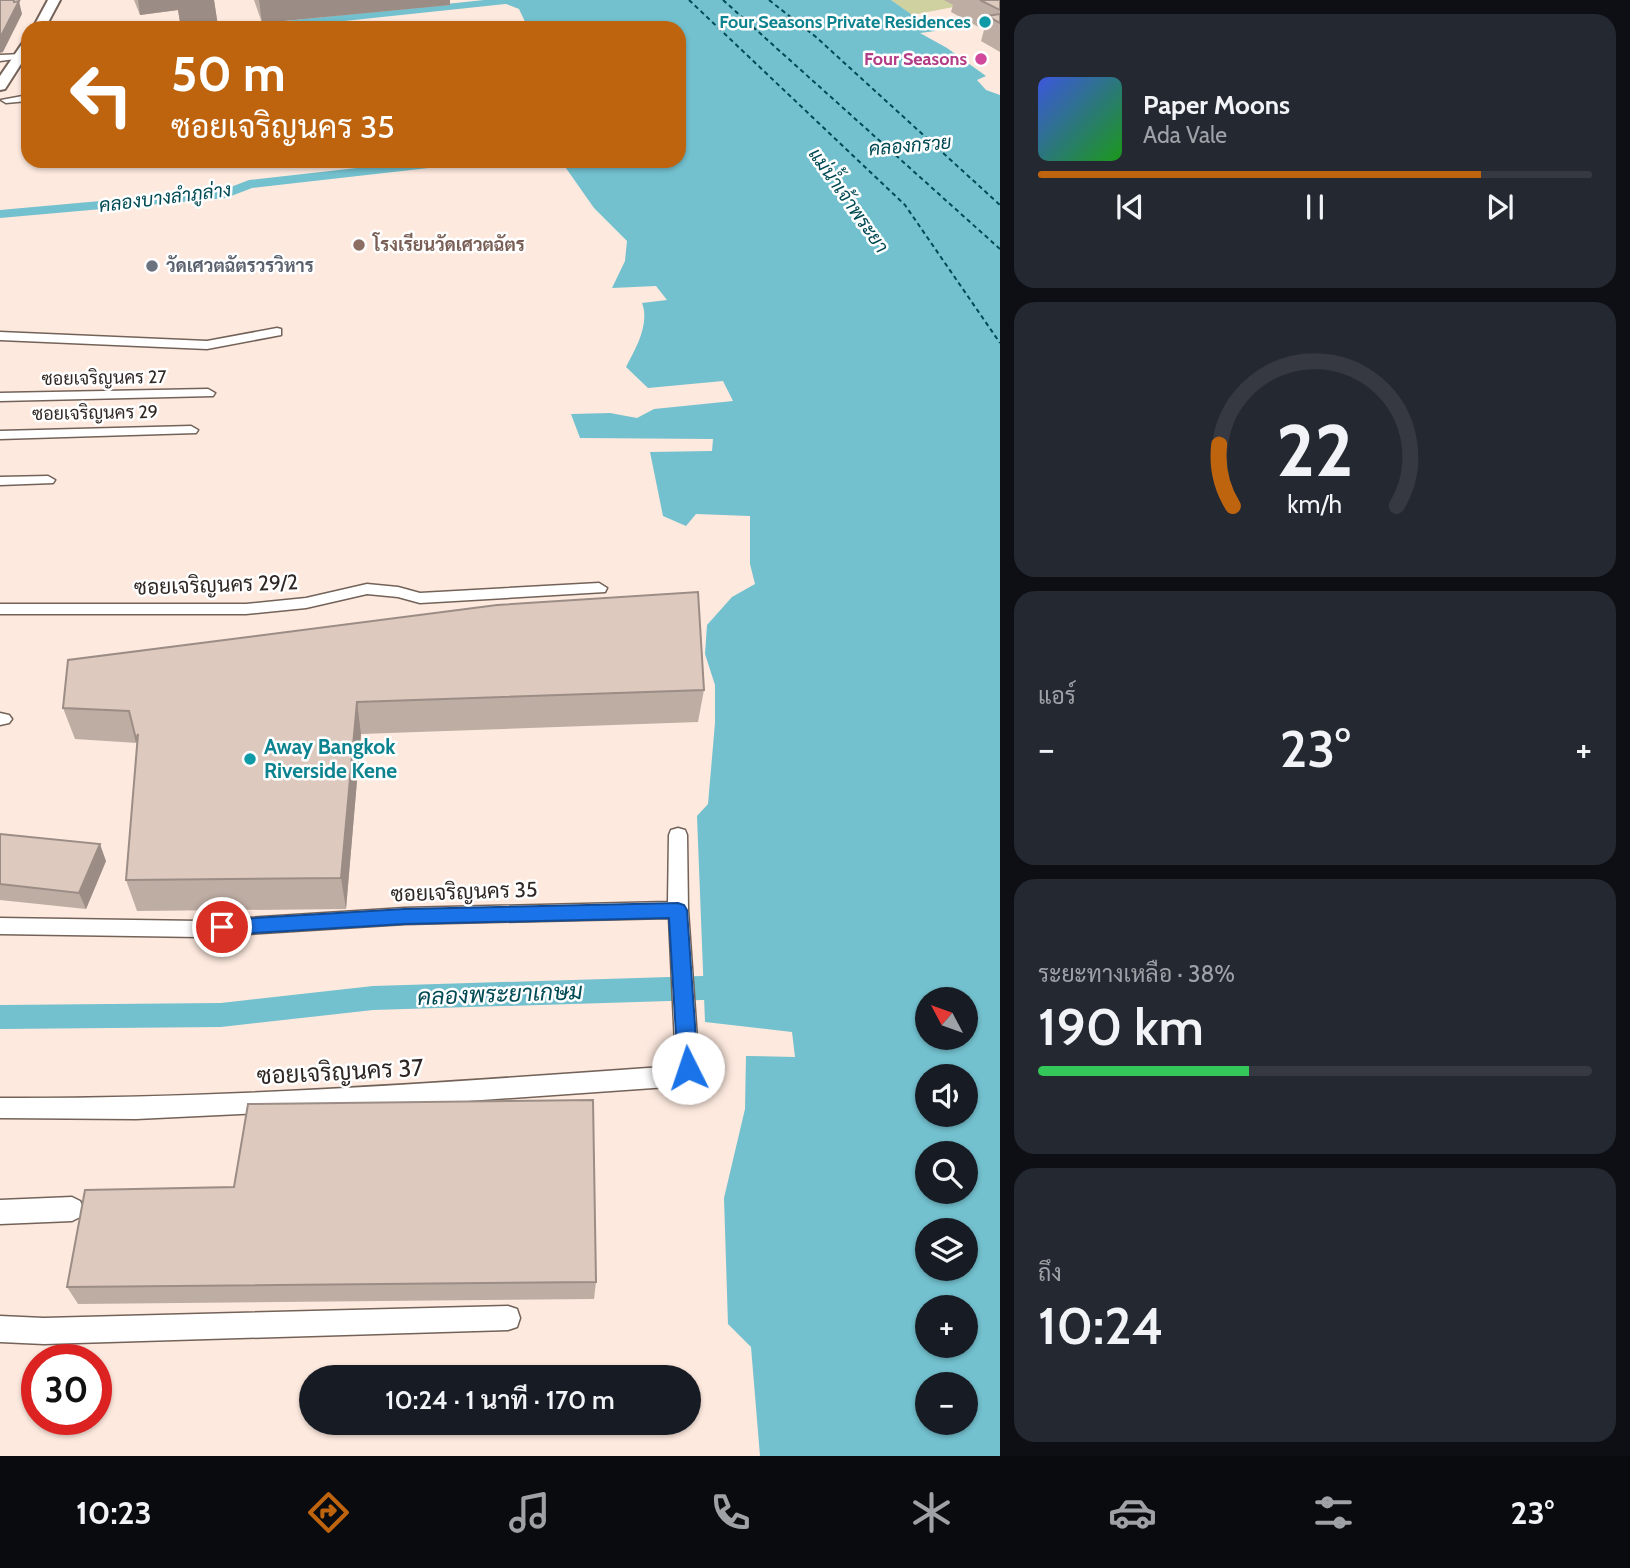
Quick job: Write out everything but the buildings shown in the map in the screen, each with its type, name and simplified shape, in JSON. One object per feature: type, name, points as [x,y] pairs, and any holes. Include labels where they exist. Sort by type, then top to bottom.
[{"type":"main road","points":[[42,21],[54,0]]},
{"type":"main road","points":[[56,21],[67,0]]},
{"type":"main road","points":[[0,86],[21,54]]},
{"type":"main road","points":[[3,102],[14,95],[21,83]]},
{"type":"street","points":[[0,58],[21,51]]},
{"type":"street","points":[[3,102],[21,99]]},
{"type":"street","points":[[0,336],[206,345],[277,332]]},
{"type":"street","name":"ซอยเจริญนคร 27","points":[[0,397],[208,393]]},
{"type":"street","name":"ซอยเจริญนคร 29","points":[[0,435],[191,430]]},
{"type":"street","points":[[0,481],[48,480]]},
{"type":"street","name":"ซอยเจริญนคร 29/2","points":[[0,609],[246,609],[306,603],[367,589],[398,592],[420,598],[599,588]]},
{"type":"street","points":[[678,835],[678,910]]},
{"type":"street","name":"ซอยเจริญนคร 35","points":[[0,926],[200,929],[404,916],[678,910]]},
{"type":"street","name":"ซอยเจริญนคร 37","points":[[0,1108],[136,1109],[383,1097],[682,1076],[688,1068],[678,910]]},
{"type":"street","points":[[0,1212],[72,1209]]},
{"type":"street","points":[[0,1329],[44,1331],[508,1318]]},
{"type":"green space","points":[[891,0],[961,0],[969,4],[912,15]]},
{"type":"water","points":[[496,0],[891,0],[935,31],[920,33],[947,48],[986,76],[977,80],[986,90],[1000,95],[1000,1456],[760,1456],[751,1347],[728,1324],[724,1198],[745,1109],[746,1056],[795,1057],[792,1032],[705,1022],[697,816],[708,804],[715,723],[715,685],[705,654],[707,625],[732,597],[755,584],[750,564],[750,516],[696,514],[686,526],[663,516],[650,452],[712,451],[713,439],[580,438],[571,414],[610,413],[637,418],[654,409],[733,401],[723,381],[648,388],[626,367],[643,327],[642,303],[667,300],[656,286],[612,288],[625,261],[627,241],[594,208],[566,168],[686,168],[686,21],[525,21],[519,9]]},
{"type":"waterway","points":[[313,21],[515,0]]},
{"type":"waterway","name":"คลองบางลำภูล่าง","points":[[0,214],[226,194],[249,184],[392,168]]},
{"type":"waterway","name":"คลองพระยาเกษม","points":[[0,1017],[221,1015],[373,998],[734,987]]},
{"type":"ferry route","points":[[689,0],[905,205],[1000,343]]},
{"type":"ferry route","points":[[723,0],[1000,249]]},
{"type":"ferry route","points":[[769,0],[816,37],[1000,205]]},
{"type":"place","name":"Four Seasons Private Residences","points":[[985,22]]},
{"type":"place","name":"Four Seasons","points":[[981,59]]},
{"type":"place","name":"โรงเรียนวัดเศวตฉัตร","points":[[359,245]]},
{"type":"place","name":"วัดเศวตฉัตรวรวิหาร","points":[[152,266]]},
{"type":"place","name":"Away Bangkok Riverside Kene","points":[[250,759]]},
{"type":"route","points":[[222,927],[404,916],[678,910],[688,1068]]},
{"type":"water label","name":"คลองกรวย","points":[[910,145]]},
{"type":"water label","name":"แม่น้ำเจ้าพระยา","points":[[849,200]]}]
